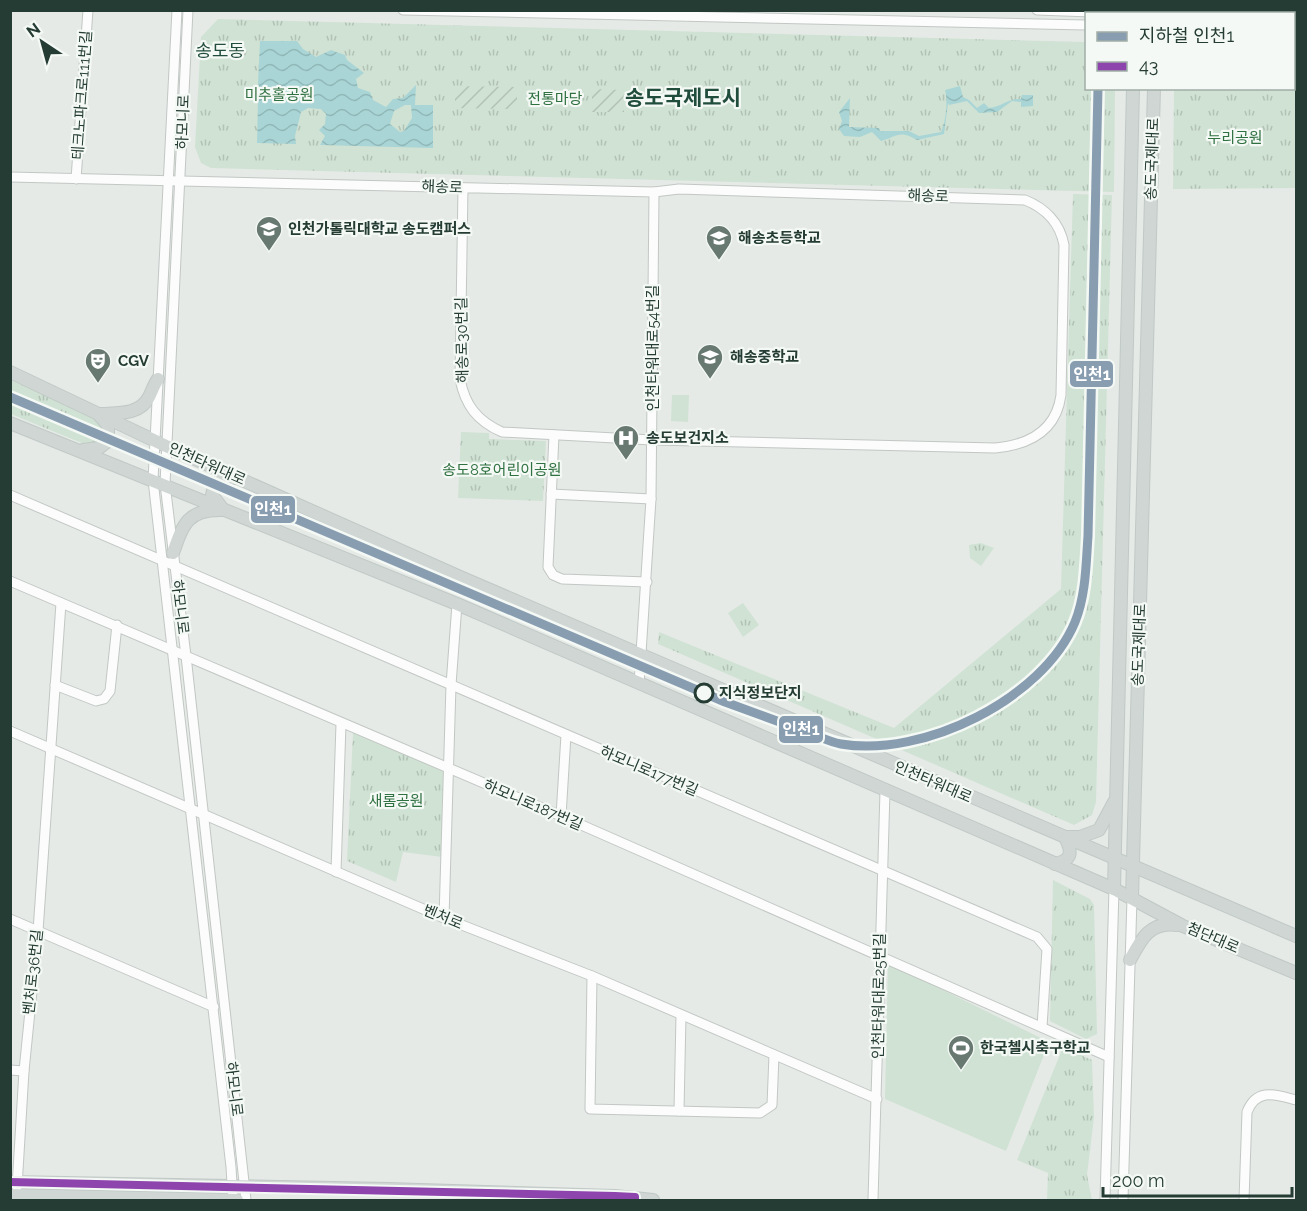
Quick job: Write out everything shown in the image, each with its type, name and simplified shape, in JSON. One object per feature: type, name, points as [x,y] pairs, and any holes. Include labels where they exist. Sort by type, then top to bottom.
[{"type":"main road","name":"송도국제대로","points":[[1114,889],[1132,90]]},
{"type":"main road","name":"송도국제대로","points":[[1132,898],[1154,90]]},
{"type":"main road","name":"인천타워대로","points":[[10,372],[161,443],[460,577],[1133,866]]},
{"type":"main road","points":[[96,413],[128,413],[138,409],[149,397],[158,379]]},
{"type":"main road","points":[[70,447],[94,450],[108,441],[108,425],[96,413]]},
{"type":"main road","name":"인천타워대로","points":[[10,423],[458,604],[1132,898]]},
{"type":"main road","points":[[224,509],[212,495],[214,486],[223,478],[238,478]]},
{"type":"main road","points":[[173,553],[181,530],[188,520],[208,510],[224,509]]},
{"type":"main road","points":[[1064,838],[1080,837],[1099,830],[1117,795]]},
{"type":"main road","points":[[1055,864],[1066,861],[1071,856],[1072,850],[1064,838]]},
{"type":"main road","points":[[1133,866],[1296,936]]},
{"type":"main road","name":"첨단대로","points":[[1132,898],[1183,926],[1296,973]]},
{"type":"main road","points":[[1130,960],[1142,938],[1150,930],[1168,924],[1183,926]]},
{"type":"main road","points":[[14,1182],[653,1200]]},
{"type":"main road","points":[[14,1195],[234,1200]]},
{"type":"street","name":"테크노파크로111번길","points":[[76,179],[88,10]]},
{"type":"street","name":"하모니로","points":[[161,443],[158,379],[177,10]]},
{"type":"street","name":"하모니로","points":[[188,10],[181,180],[159,482],[162,561],[234,1200]]},
{"type":"street","points":[[403,10],[895,16],[1085,25]]},
{"type":"street","points":[[1037,10],[1104,12]]},
{"type":"street","name":"해송로","points":[[10,177],[654,192],[679,189],[1013,198],[1036,204],[1049,216],[1062,237],[1064,255],[1060,403],[1049,426],[1029,442],[995,448],[652,440]]},
{"type":"street","name":"해송로30번길","points":[[463,188],[460,379],[464,398],[475,415],[491,427],[513,434],[652,440]]},
{"type":"street","name":"인천타워대로54번길","points":[[639,684],[651,499],[654,192]]},
{"type":"street","points":[[554,435],[548,567],[553,575],[562,579],[647,582]]},
{"type":"street","name":"하모니로","points":[[159,482],[173,553],[186,656],[246,1200]]},
{"type":"street","points":[[551,494],[651,499]]},
{"type":"street","name":"하모니로177번길","points":[[10,495],[1037,937],[1047,949],[1042,1027]]},
{"type":"street","name":"하모니로187번길","points":[[10,581],[561,816],[1109,1057]]},
{"type":"street","name":"벤처로36번길","points":[[14,1195],[38,931],[61,603]]},
{"type":"street","points":[[444,918],[451,685],[458,604]]},
{"type":"street","points":[[55,685],[96,701],[105,699],[110,691],[117,626]]},
{"type":"street","points":[[336,872],[341,724]]},
{"type":"street","name":"벤처로","points":[[10,732],[444,918],[592,976],[877,1100]]},
{"type":"street","points":[[561,816],[566,735]]},
{"type":"street","name":"인천타워대로25번길","points":[[873,1200],[885,791]]},
{"type":"street","name":"송도국제대로","points":[[1105,1200],[1114,889]]},
{"type":"street","name":"송도국제대로","points":[[1123,1200],[1132,898]]},
{"type":"street","points":[[10,919],[224,1011]]},
{"type":"street","points":[[592,976],[590,1109],[760,1113],[767,1111],[774,1098],[774,1055]]},
{"type":"street","points":[[678,1111],[681,1015]]},
{"type":"street","points":[[10,1070],[24,1071]]},
{"type":"street","points":[[1244,1200],[1247,1112],[1250,1104],[1261,1094],[1270,1093],[1296,1100]]},
{"type":"green space","name":"미추홀공원","points":[[218,19],[1085,42],[1085,90],[1115,90],[1114,192],[211,168],[201,163],[195,147],[201,37]]},
{"type":"green space","name":"누리공원","points":[[1296,49],[1296,188],[1173,189],[1174,90],[1295,90]]},
{"type":"green space","points":[[455,86],[517,87],[517,109],[455,108]]},
{"type":"green space","points":[[592,89],[624,90],[624,112],[592,112]]},
{"type":"green space","points":[[1073,194],[1112,195],[1096,802],[1092,815],[1074,825],[658,644],[659,632],[894,728],[1061,589]]},
{"type":"green space","points":[[10,380],[98,419],[103,423],[106,439],[89,446],[11,414]]},
{"type":"green space","points":[[672,395],[689,395],[688,422],[671,421]]},
{"type":"green space","name":"송도8호어린이공원","points":[[461,432],[489,433],[489,439],[546,441],[543,501],[458,498]]},
{"type":"green space","points":[[981,543],[994,548],[981,566],[970,558],[969,545]]},
{"type":"green space","points":[[743,603],[759,625],[743,637],[728,613]]},
{"type":"green space","name":"새롬공원","points":[[353,733],[443,770],[442,857],[403,852],[396,882],[347,861]]},
{"type":"green space","points":[[1053,880],[1090,899],[1094,905],[1097,1034],[1086,1039],[1050,1021]]},
{"type":"green space","name":"한국첼시축구학교","points":[[888,963],[1049,1042],[1006,1151],[885,1099]]},
{"type":"green space","points":[[1063,1047],[1092,1060],[1094,1117],[1087,1175],[1092,1200],[1047,1200],[1048,1173],[1017,1160]]},
{"type":"water","points":[[260,41],[297,41],[303,49],[316,57],[331,50],[345,55],[347,60],[364,73],[356,79],[358,88],[370,92],[373,100],[386,107],[393,99],[403,98],[416,85],[415,105],[433,105],[433,148],[320,145],[325,136],[319,130],[325,124],[326,114],[321,109],[308,108],[301,112],[295,136],[296,144],[257,143],[258,100],[262,93],[258,84]],"holes":[[[405,105],[411,105],[412,118],[404,131],[400,132],[390,124],[394,111]]]},
{"type":"water","points":[[960,86],[963,97],[977,108],[984,103],[989,108],[1011,100],[1021,99],[1022,95],[1033,95],[1033,106],[1021,107],[1021,102],[1012,101],[997,112],[979,113],[967,101],[949,105],[948,103],[944,134],[917,140],[902,134],[881,141],[872,132],[860,137],[844,136],[839,129],[842,121],[839,112],[850,98],[849,127],[879,128],[880,131],[909,131],[919,136],[941,132],[946,111],[945,90]]},
{"type":"metro line","name":"인천1","points":[[10,397],[725,702],[841,744],[873,746],[908,742],[943,732],[977,717],[1009,698],[1036,676],[1059,650],[1079,612],[1085,579],[1088,536],[1098,90]]},
{"type":"transit line","name":"43","points":[[10,1182],[615,1196],[635,1197],[635,1200]]},
{"type":"place","name":"인천가톨릭대학교 송도캠퍼스","points":[[269,252]]},
{"type":"place","name":"해송초등학교","points":[[719,261]]},
{"type":"place","name":"해송중학교","points":[[710,380]]},
{"type":"place","name":"CGV","points":[[98,384]]},
{"type":"place","name":"송도보건지소","points":[[626,461]]},
{"type":"place","name":"지식정보단지","points":[[704,693]]},
{"type":"place","name":"한국첼시축구학교","points":[[961,1071]]},
{"type":"district","name":"송도동","points":[[220,50]]},
{"type":"district","name":"송도국제도시","points":[[683,97]]},
{"type":"park label","name":"전통마당","points":[[555,99]]}]
